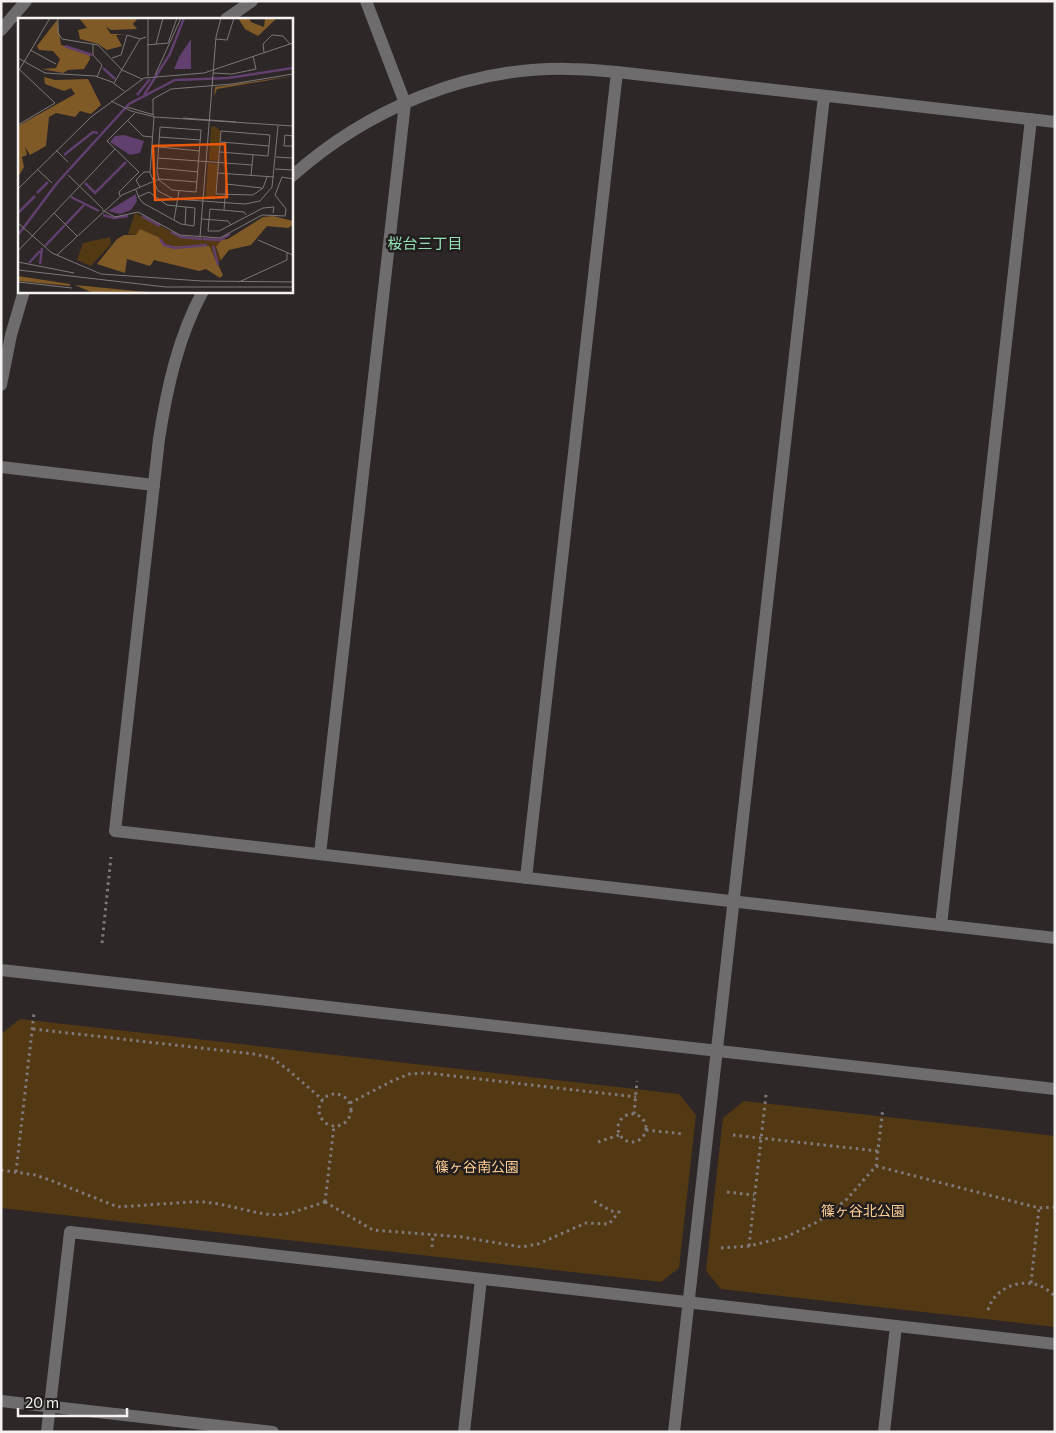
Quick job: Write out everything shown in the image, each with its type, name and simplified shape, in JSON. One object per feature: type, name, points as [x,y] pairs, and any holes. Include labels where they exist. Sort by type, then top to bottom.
[{"type":"street","points":[[1,30],[26,1]]},
{"type":"street","points":[[227,18],[252,1]]},
{"type":"street","points":[[320,854],[405,103],[366,1]]},
{"type":"street","points":[[292,176],[311,159],[349,132],[390,109],[433,92],[478,79],[515,73],[570,69],[617,72],[1055,122]]},
{"type":"street","points":[[526,878],[617,72]]},
{"type":"street","points":[[674,1432],[824,96]]},
{"type":"street","points":[[941,925],[1031,119]]},
{"type":"street","points":[[1,385],[11,335],[24,292]]},
{"type":"street","points":[[202,292],[178,348],[166,393],[115,831],[1055,938]]},
{"type":"street","points":[[1,467],[154,485]]},
{"type":"street","points":[[1,970],[1055,1089]]},
{"type":"street","points":[[47,1432],[70,1232],[1055,1344]]},
{"type":"street","points":[[464,1432],[481,1278]]},
{"type":"street","points":[[884,1432],[896,1326]]},
{"type":"street","points":[[1,1401],[273,1432]]},
{"type":"path","points":[[102,943],[115,831]]},
{"type":"path","points":[[16,1172],[34,1013]]},
{"type":"path","points":[[33,1029],[254,1054],[272,1058],[287,1068],[322,1100]]},
{"type":"path","points":[[350,1103],[409,1074],[427,1073],[636,1097]]},
{"type":"path","points":[[634,1114],[637,1081]]},
{"type":"path","points":[[337,1094],[345,1097],[350,1103],[349,1119],[342,1124],[334,1126],[326,1122],[321,1116],[319,1108],[322,1100],[329,1095],[337,1094]]},
{"type":"path","points":[[749,1246],[766,1095]]},
{"type":"path","points":[[716,1248],[749,1246],[786,1237],[819,1221],[847,1199],[876,1166],[883,1108]]},
{"type":"path","points":[[634,1114],[645,1123],[646,1130],[638,1142],[630,1143],[623,1140],[619,1135],[618,1127],[620,1120],[626,1115],[634,1114]]},
{"type":"path","points":[[325,1202],[334,1126]]},
{"type":"path","points":[[646,1130],[684,1134]]},
{"type":"path","points":[[731,1134],[878,1151]]},
{"type":"path","points":[[598,1142],[619,1135]]},
{"type":"path","points":[[876,1166],[1039,1208],[1055,1207]]},
{"type":"path","points":[[1,1170],[50,1180],[118,1207],[204,1202],[278,1215],[291,1213],[325,1202],[373,1230],[468,1238],[521,1247],[538,1244],[586,1223],[609,1224],[619,1212],[611,1211],[594,1201]]},
{"type":"path","points":[[725,1192],[754,1195]]},
{"type":"path","points":[[1031,1283],[1039,1208]]},
{"type":"path","points":[[987,1313],[996,1296],[1006,1287],[1018,1283],[1031,1283],[1042,1287],[1055,1297]]},
{"type":"green space","name":"篠ヶ谷南公園","points":[[20,1019],[679,1094],[696,1115],[679,1268],[661,1282],[1,1208],[1,1034]]},
{"type":"green space","name":"篠ヶ谷北公園","points":[[744,1101],[1055,1136],[1055,1327],[721,1289],[706,1271],[723,1118]]},
{"type":"district","name":"桜台三丁目","points":[[425,243]]}]
